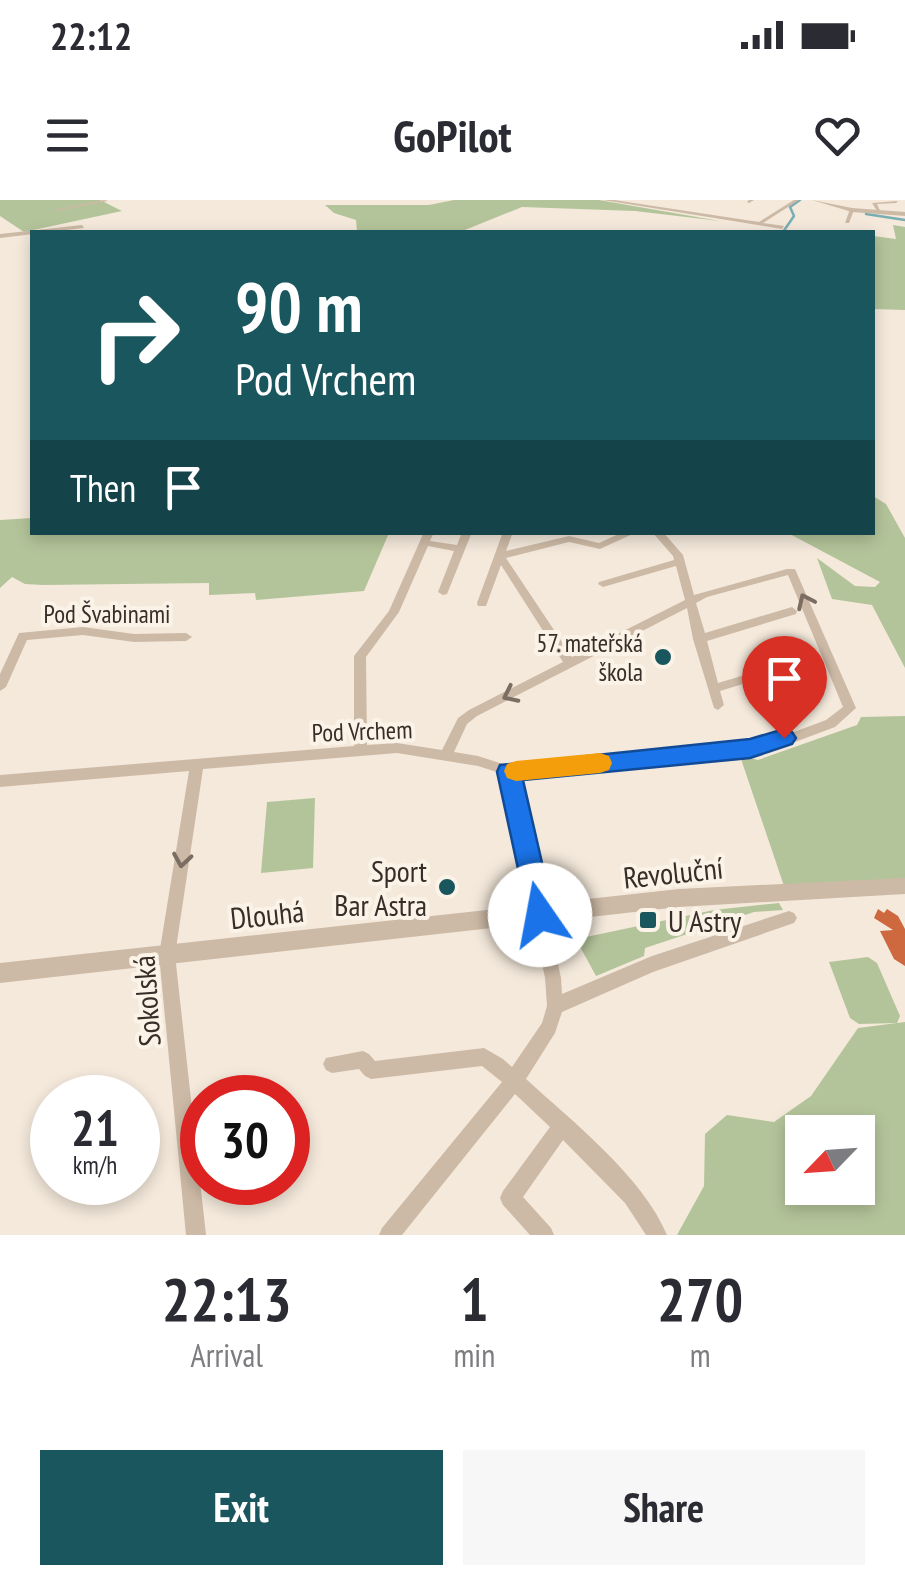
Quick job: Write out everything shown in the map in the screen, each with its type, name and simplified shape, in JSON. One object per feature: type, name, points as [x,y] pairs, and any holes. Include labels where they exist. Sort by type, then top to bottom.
[{"type":"street","points":[[605,200],[782,227]]},
{"type":"street","points":[[761,222],[797,200]]},
{"type":"street","points":[[815,200],[852,210],[905,214]]},
{"type":"street","points":[[56,210],[106,201]]},
{"type":"street","points":[[880,213],[874,203],[896,202]]},
{"type":"street","points":[[847,222],[852,210]]},
{"type":"street","points":[[58,230],[82,227]]},
{"type":"street","points":[[0,236],[30,233]]},
{"type":"street","points":[[444,592],[466,535]]},
{"type":"street","points":[[482,603],[507,535]]},
{"type":"street","points":[[500,556],[568,536],[600,546],[625,535]]},
{"type":"street","points":[[659,535],[678,555],[718,705]]},
{"type":"street","points":[[361,751],[360,656],[394,612],[427,538],[461,549]]},
{"type":"street","points":[[500,556],[570,663]]},
{"type":"street","points":[[603,584],[679,562]]},
{"type":"street","name":"Pod Vrchem","points":[[0,781],[398,748],[446,755],[509,772],[750,748],[840,720],[850,707],[790,571],[690,601]]},
{"type":"street","points":[[446,755],[462,721],[690,601]]},
{"type":"street","points":[[698,639],[792,611]]},
{"type":"street","name":"Pod Švabinami","points":[[0,687],[23,636],[83,631],[134,638],[186,636]]},
{"type":"street","points":[[714,689],[810,659]]},
{"type":"street","name":"Sokolská","points":[[196,1235],[167,956],[197,764]]},
{"type":"street","points":[[389,1235],[514,1081],[549,1027],[555,1006],[509,772]]},
{"type":"street","name":"Revoluční","points":[[540,915],[757,891],[905,886]]},
{"type":"street","name":"Dlouhá","points":[[0,974],[540,915]]},
{"type":"street","points":[[555,1006],[646,966],[789,918]]},
{"type":"street","points":[[332,1064],[363,1060],[371,1070],[484,1057],[514,1081],[627,1192],[655,1230]]},
{"type":"street","points":[[544,1235],[510,1198],[561,1127]]},
{"type":"green space","points":[[0,200],[100,200],[122,211],[24,232],[0,216]]},
{"type":"green space","points":[[454,200],[599,200],[720,221],[635,211],[522,207],[465,230],[357,230],[356,220],[334,213],[325,205],[429,205]]},
{"type":"green space","points":[[893,225],[905,227],[905,310],[875,309],[875,236],[896,239]]},
{"type":"green space","points":[[875,497],[886,504],[905,538],[905,668],[872,605],[832,599],[817,558],[855,586],[875,587],[880,582],[792,535],[875,535]]},
{"type":"green space","points":[[30,518],[30,535],[388,535],[364,591],[256,600],[255,593],[209,595],[209,583],[43,585],[25,584],[12,577],[0,588],[0,520]]},
{"type":"green space","points":[[905,716],[905,879],[784,886],[743,756],[758,760],[857,725],[861,717]]},
{"type":"green space","points":[[315,798],[313,868],[261,873],[267,802]]},
{"type":"green space","points":[[779,903],[783,910],[754,912],[645,948],[644,956],[596,976],[578,943],[586,937],[714,910]]},
{"type":"green space","points":[[868,957],[877,963],[900,1016],[897,1023],[859,1024],[850,1018],[829,962]]},
{"type":"green space","points":[[905,1022],[905,1235],[677,1235],[704,1186],[705,1134],[727,1115],[774,1122],[811,1096],[858,1028]]},
{"type":"building","points":[[878,909],[898,916],[905,929],[905,966],[894,959],[880,931],[893,930],[874,918]]},
{"type":"waterway","points":[[784,230],[794,216],[790,207],[800,200]]},
{"type":"waterway","points":[[866,214],[905,220]]},
{"type":"slow traffic","points":[[516,771],[600,763]]},
{"type":"place","name":"57. mateřská škola","points":[[663,657]]},
{"type":"place","name":"Sport Bar Astra","points":[[447,887]]},
{"type":"place","name":"U Astry","points":[[648,920]]},
{"type":"route","points":[[540,915],[509,772],[750,748],[784,738]]}]
